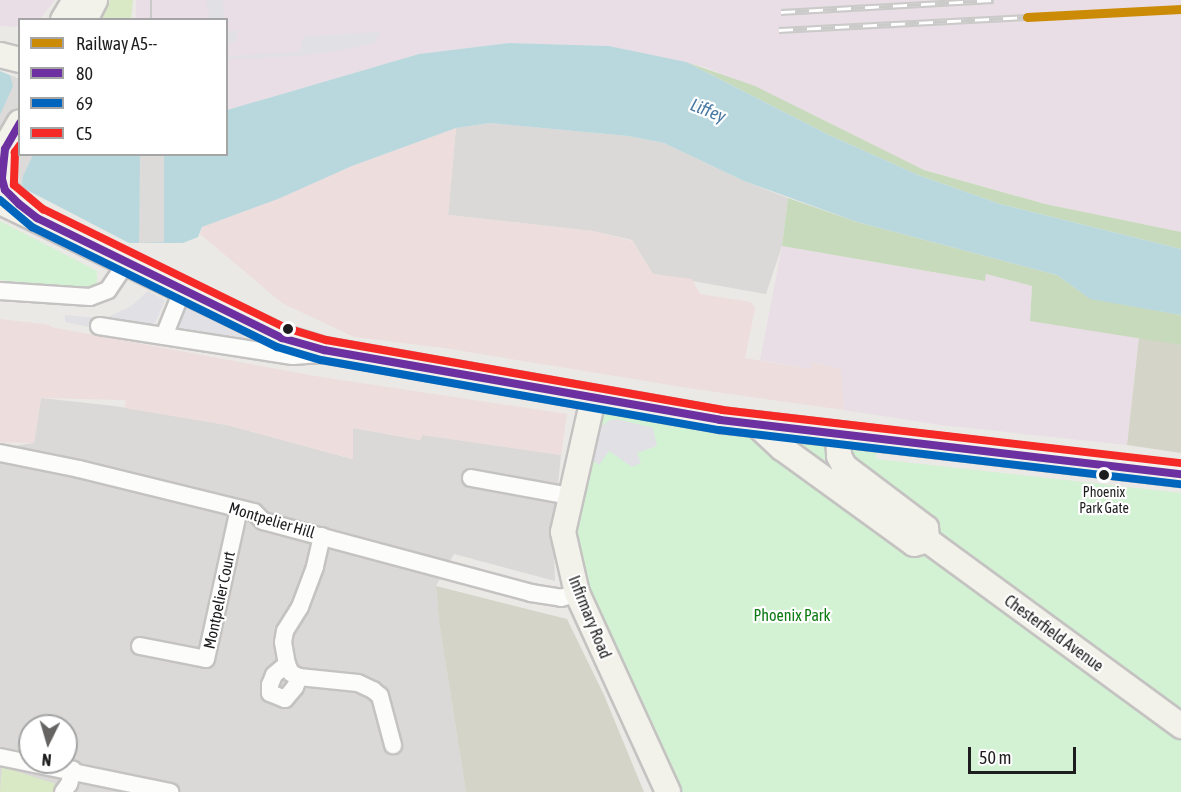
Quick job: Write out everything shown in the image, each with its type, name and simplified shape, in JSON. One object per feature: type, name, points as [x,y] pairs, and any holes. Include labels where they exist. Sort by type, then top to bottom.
[{"type":"main road","points":[[64,18],[75,0]]},
{"type":"main road","points":[[87,18],[95,0]]},
{"type":"main road","points":[[18,125],[2,153],[2,179],[5,190],[37,218]]},
{"type":"main road","points":[[0,202],[282,338],[340,352],[593,399],[757,425],[1181,474]]},
{"type":"main road","name":"Infirmary Road","points":[[593,399],[562,532],[577,593],[668,792]]},
{"type":"main road","name":"Chesterfield Avenue","points":[[757,425],[782,448],[914,544],[927,540]]},
{"type":"main road","name":"Chesterfield Avenue","points":[[838,435],[839,456],[844,466],[926,528],[927,540],[1181,726]]},
{"type":"street","points":[[0,291],[90,297],[108,290],[126,262]]},
{"type":"street","points":[[164,336],[182,291]]},
{"type":"street","points":[[99,326],[293,356],[340,352]]},
{"type":"street","name":"Montpelier Hill","points":[[0,453],[60,464],[254,512],[263,521],[531,593],[561,598],[577,593]]},
{"type":"street","points":[[471,478],[570,496]]},
{"type":"street","name":"Montpelier Court","points":[[140,646],[206,659],[239,509]]},
{"type":"street","points":[[322,536],[315,567],[300,607],[285,631],[283,642],[287,664],[291,673],[299,677],[358,683],[373,690],[383,705],[393,745]]},
{"type":"street","points":[[287,664],[274,675],[270,693],[285,699],[295,687],[299,677]]},
{"type":"street","points":[[0,757],[18,760]]},
{"type":"street","points":[[78,771],[170,792]]},
{"type":"street","points":[[63,792],[69,784],[72,774]]},
{"type":"shaded area","points":[[0,0],[55,0],[41,18],[18,18],[18,26],[0,26]]},
{"type":"shaded area","points":[[136,0],[1181,0],[1181,232],[1045,204],[925,170],[885,153],[822,119],[705,67],[609,46],[509,43],[419,54],[228,110],[228,18],[136,18]]},
{"type":"shaded area","points":[[206,0],[223,0],[224,18],[210,18]]},
{"type":"shaded area","points":[[228,31],[237,31],[237,42],[228,43]]},
{"type":"shaded area","points":[[381,32],[374,43],[298,56],[228,59],[228,43],[229,56],[300,52],[304,36]]},
{"type":"shaded area","points":[[490,123],[628,136],[664,143],[744,181],[788,198],[782,246],[766,294],[653,274],[632,240],[593,231],[448,215],[456,128]]},
{"type":"shaded area","points":[[456,128],[448,215],[593,231],[632,241],[653,274],[692,279],[700,294],[751,302],[755,308],[745,358],[810,369],[811,362],[841,369],[844,410],[688,388],[444,348],[354,337],[282,303],[200,234],[202,227],[278,199],[352,166]]},
{"type":"shaded area","points":[[782,246],[984,281],[986,274],[1032,286],[1030,318],[1139,337],[1127,445],[940,425],[844,410],[841,369],[812,362],[811,369],[760,360]]},
{"type":"shaded area","points":[[148,291],[165,300],[156,321],[151,326],[99,329],[65,322],[65,315],[98,318],[110,316],[131,306]]},
{"type":"shaded area","points":[[183,306],[244,336],[242,342],[183,331],[175,325]]},
{"type":"shaded area","points":[[0,319],[50,325],[315,376],[567,414],[561,455],[423,435],[420,440],[353,428],[353,459],[227,425],[125,408],[126,401],[122,400],[41,398],[34,443],[0,442]]},
{"type":"shaded area","points":[[1139,337],[1181,345],[1181,453],[1127,445]]},
{"type":"shaded area","points":[[41,398],[115,406],[227,425],[352,459],[353,428],[420,440],[423,435],[561,455],[553,534],[555,581],[454,554],[436,586],[439,622],[466,792],[0,792],[0,448],[34,443]]},
{"type":"shaded area","points":[[617,419],[653,428],[657,446],[637,453],[641,463],[632,467],[609,451],[599,465],[589,458],[599,428],[610,420]]},
{"type":"shaded area","points":[[436,586],[567,619],[604,695],[644,792],[466,792],[439,622]]},
{"type":"green space","points":[[110,0],[133,0],[131,18],[101,18]]},
{"type":"green space","points":[[686,62],[755,86],[924,170],[1045,204],[1181,232],[1181,249],[1000,204],[918,175],[829,135]]},
{"type":"green space","points":[[788,198],[857,222],[1057,275],[1089,298],[1181,315],[1181,345],[1030,321],[1032,286],[986,274],[985,281],[782,246]]},
{"type":"green space","points":[[0,221],[97,271],[97,283],[86,289],[0,280]]},
{"type":"green space","name":"Phoenix Park","points":[[593,399],[878,440],[876,459],[1181,493],[1181,792],[678,792],[591,601],[568,508]]},
{"type":"green space","points":[[2,767],[18,772],[18,774],[63,786],[56,792],[0,792]]},
{"type":"water","name":"Liffey","points":[[509,43],[609,46],[686,62],[829,135],[918,175],[1000,204],[1181,249],[1181,315],[1090,299],[1057,275],[857,222],[744,181],[664,143],[628,136],[490,123],[456,128],[352,166],[278,199],[202,227],[198,237],[183,243],[129,243],[0,176],[0,71],[18,79],[18,156],[228,156],[228,110],[419,54]]},
{"type":"pier","points":[[10,75],[18,79],[18,156],[33,156],[23,176],[22,184],[26,190],[0,176],[0,115],[13,86]]},
{"type":"pier","points":[[140,156],[164,156],[164,242],[139,243]]},
{"type":"tram line","points":[[151,0],[151,18]]},
{"type":"railway","points":[[781,12],[994,0]]},
{"type":"railway","points":[[779,30],[1027,17]]},
{"type":"rail line","name":"A5--","points":[[1027,17],[1181,9]]},
{"type":"transit line","name":"80","points":[[18,126],[5,149],[2,179],[5,190],[19,204],[37,218],[282,338],[324,350],[720,420],[1181,474]]},
{"type":"transit line","name":"C5","points":[[18,148],[15,152],[14,185],[43,209],[286,328],[326,340],[722,410],[1181,463]]},
{"type":"transit line","name":"69","points":[[0,200],[32,227],[277,347],[321,360],[719,430],[1180,484]]},
{"type":"place","name":"Phoenix Park Gate","points":[[1104,475]]}]
